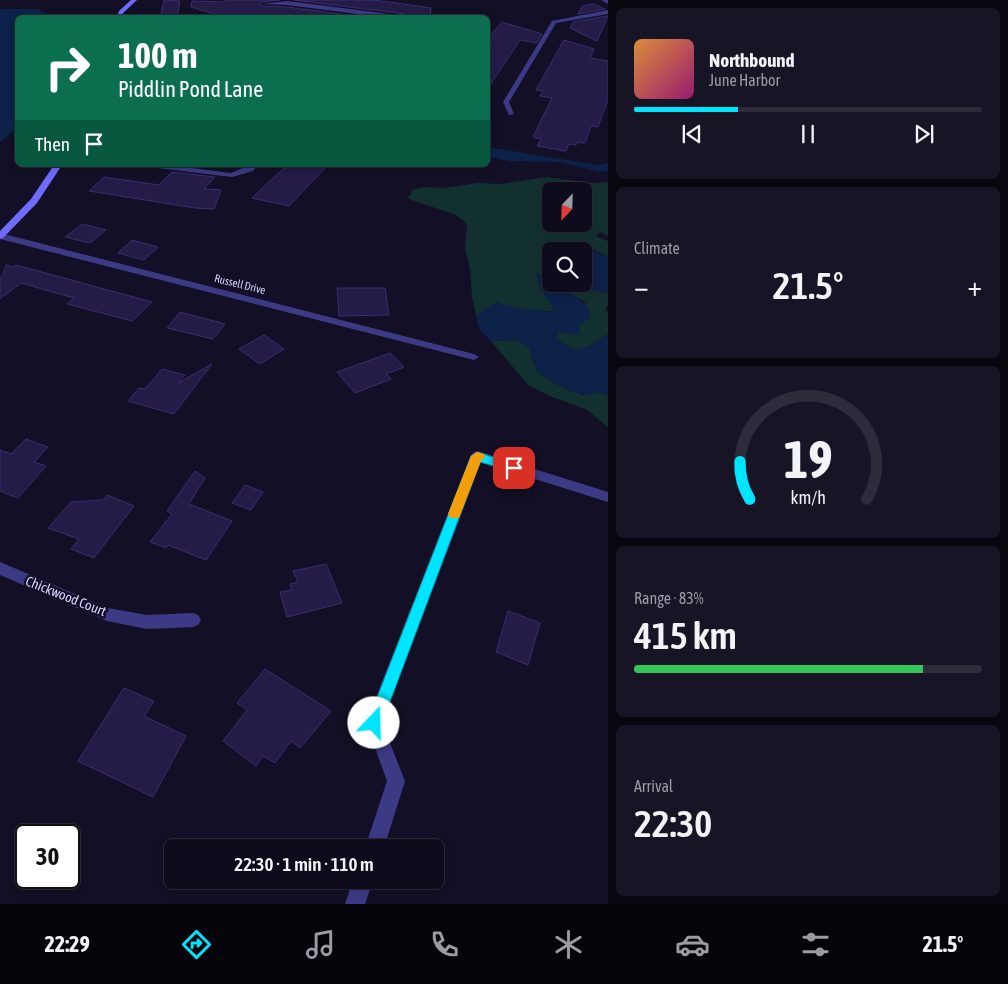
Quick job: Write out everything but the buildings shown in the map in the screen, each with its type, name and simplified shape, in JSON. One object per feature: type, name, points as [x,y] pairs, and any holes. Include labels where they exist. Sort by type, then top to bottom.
[{"type":"street","points":[[120,15],[134,0]]},
{"type":"street","points":[[604,0],[608,2]]},
{"type":"street","points":[[265,4],[287,3],[381,15]]},
{"type":"street","points":[[511,114],[506,102],[554,22],[608,12]]},
{"type":"street","points":[[0,236],[34,201],[57,167]]},
{"type":"street","points":[[166,167],[232,175],[252,167]]},
{"type":"street","name":"Russell Drive","points":[[0,236],[474,357]]},
{"type":"street","points":[[377,839],[396,781],[374,723],[477,456],[608,497]]},
{"type":"street","name":"Chickwood Court","points":[[0,568],[107,614],[147,622],[193,620]]},
{"type":"street","points":[[355,904],[360,889]]},
{"type":"green space","points":[[547,177],[585,182],[542,182],[542,232],[592,232],[592,183],[608,182],[608,236],[601,232],[596,236],[608,241],[608,257],[592,249],[592,242],[542,242],[542,277],[537,273],[542,292],[551,302],[555,312],[517,308],[497,302],[476,316],[472,297],[470,269],[465,248],[467,226],[465,222],[454,214],[408,198],[413,189],[426,187],[443,188],[478,183],[499,184]]},
{"type":"green space","points":[[592,290],[608,293],[608,305],[605,309],[608,312],[608,334],[588,347],[576,349],[563,343],[556,337],[558,332],[578,324],[585,302],[567,292],[592,292]]},
{"type":"green space","points":[[516,340],[530,348],[534,364],[582,395],[600,392],[608,396],[608,427],[587,410],[550,396],[528,385],[491,341]]},
{"type":"water","points":[[0,9],[38,9],[47,15],[15,15],[15,130],[0,142]]},
{"type":"water","points":[[490,147],[598,165],[608,163],[608,171],[600,172],[559,162],[509,161],[490,157]]},
{"type":"water","points":[[592,250],[608,257],[608,293],[592,290]]},
{"type":"water","points":[[536,272],[542,277],[542,290]]},
{"type":"water","points":[[543,292],[569,292],[580,299],[591,314],[588,320],[578,324],[581,335],[558,332],[556,337],[570,347],[582,349],[588,347],[608,334],[608,396],[600,393],[588,395],[575,393],[553,382],[537,372],[530,348],[516,340],[491,341],[479,329],[476,316],[497,302],[517,308],[555,312]]},
{"type":"slow traffic","points":[[455,514],[477,456],[480,457]]},
{"type":"route","points":[[374,723],[477,456],[514,468]]}]
